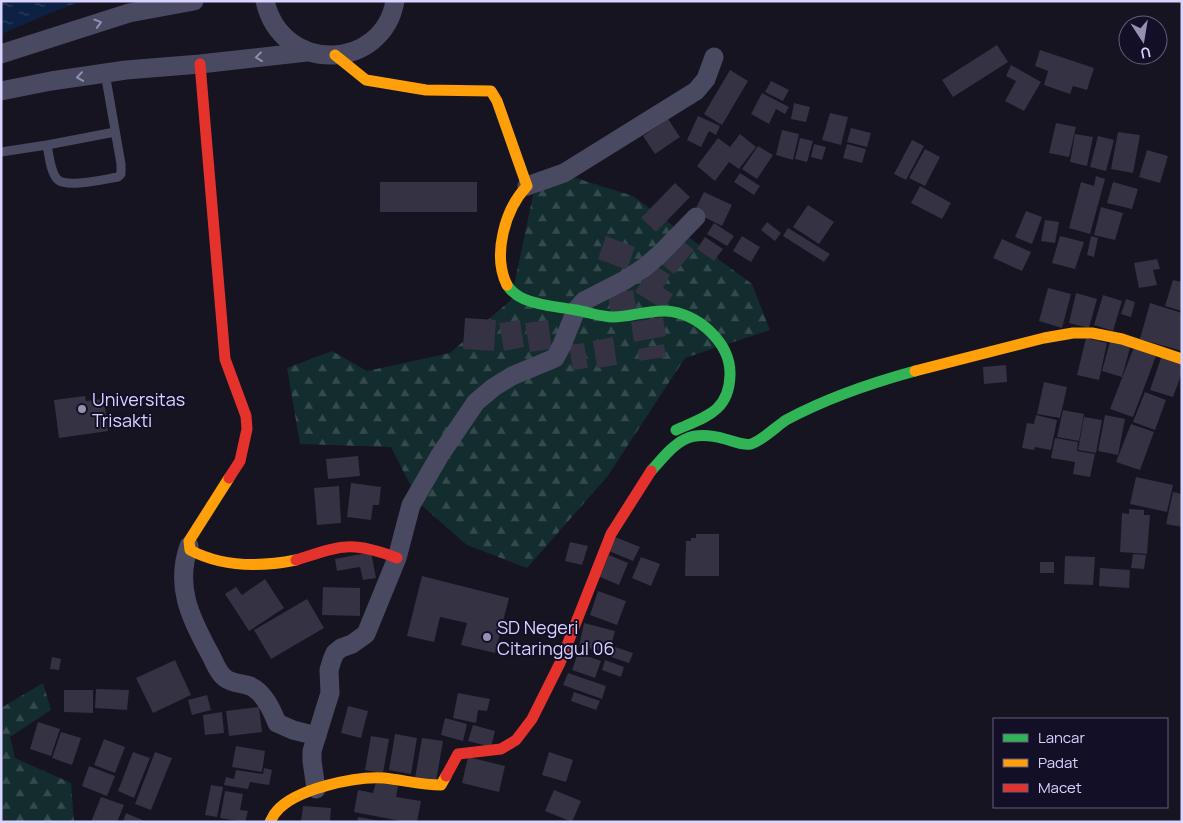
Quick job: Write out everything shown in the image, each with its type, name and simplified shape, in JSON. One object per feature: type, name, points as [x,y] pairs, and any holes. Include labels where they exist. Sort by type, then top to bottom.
[{"type":"street","points":[[1,54],[129,13],[194,1]]},
{"type":"street","points":[[265,1],[275,27],[284,37],[307,52],[321,55],[336,55],[362,47],[373,39],[390,17],[395,1]]},
{"type":"street","points":[[1,90],[126,70],[307,52]]},
{"type":"street","points":[[336,55],[366,80],[426,90],[491,91],[497,101],[527,186]]},
{"type":"street","points":[[652,472],[658,447],[663,440],[677,430],[708,417],[721,408],[726,401],[731,382],[730,368],[728,357],[722,345],[702,326],[680,314],[666,311],[615,317],[600,316],[524,301],[509,290],[501,274],[499,260],[502,233],[508,213],[518,194],[527,186],[550,179],[571,169],[696,91],[706,79],[714,57]]},
{"type":"street","points":[[200,64],[225,360],[246,416],[247,429],[240,461],[188,540],[190,550],[205,558],[256,564],[276,564],[348,546],[368,548],[397,558]]},
{"type":"street","points":[[316,789],[312,751],[330,693],[329,670],[332,660],[335,653],[341,648],[352,644],[366,634],[397,558],[412,505],[440,455],[476,402],[494,387],[512,376],[555,358],[576,310],[588,298],[625,280],[645,267],[696,217]]},
{"type":"street","points":[[270,822],[271,818],[286,803],[316,789],[363,778],[441,785],[458,754],[501,749],[516,740],[532,718],[560,663],[611,534],[652,472],[672,447],[688,437],[708,434],[743,444],[752,444],[785,422],[828,400],[888,378],[1044,338],[1073,333],[1092,333],[1122,340],[1182,359]]},
{"type":"street","points":[[189,546],[183,570],[183,586],[192,620],[220,672],[229,681],[251,687],[266,700],[278,723],[293,730],[317,736]]},
{"type":"lane","points":[[47,145],[53,172],[57,179],[63,182],[73,184],[114,177],[121,174],[105,74]]},
{"type":"lane","points":[[1,152],[115,132]]},
{"type":"green space","points":[[566,175],[633,196],[752,284],[770,330],[685,358],[607,477],[527,568],[467,545],[420,504],[391,447],[300,444],[287,368],[332,351],[367,371],[450,353],[511,300],[533,195]]},
{"type":"green space","points":[[43,683],[51,710],[10,737],[15,758],[71,783],[74,821],[1,822],[1,708]]},
{"type":"water","points":[[1,1],[83,1],[1,34]]},
{"type":"building","points":[[997,45],[1008,62],[953,97],[942,80]]},
{"type":"building","points":[[1040,50],[1094,68],[1087,90],[1073,86],[1070,94],[1044,85],[1048,71],[1035,66]]},
{"type":"building","points":[[1011,65],[1041,82],[1024,111],[1005,101],[1016,81],[1006,76]]},
{"type":"building","points":[[730,70],[748,81],[722,125],[704,114]]},
{"type":"building","points":[[771,81],[789,90],[783,101],[765,92]]},
{"type":"building","points":[[762,93],[789,107],[785,114],[776,109],[769,124],[751,114]]},
{"type":"building","points":[[794,103],[810,107],[806,122],[791,119]]},
{"type":"building","points":[[830,113],[848,117],[841,145],[822,140]]},
{"type":"building","points":[[698,116],[720,126],[716,135],[709,131],[701,147],[687,140]]},
{"type":"building","points":[[668,119],[680,137],[655,154],[643,136]]},
{"type":"building","points":[[1056,123],[1076,127],[1069,157],[1049,153]]},
{"type":"building","points":[[851,128],[871,133],[867,147],[847,142]]},
{"type":"building","points":[[782,130],[799,134],[793,160],[776,155]]},
{"type":"building","points":[[1118,132],[1140,135],[1133,173],[1111,169]]},
{"type":"building","points":[[740,134],[756,147],[739,169],[729,162],[715,181],[697,166],[718,138],[730,147]]},
{"type":"building","points":[[1075,134],[1093,137],[1087,166],[1070,162]]},
{"type":"building","points":[[1098,136],[1114,140],[1106,171],[1090,167]]},
{"type":"building","points":[[800,138],[813,141],[807,162],[795,159]]},
{"type":"building","points":[[912,140],[924,146],[906,180],[894,174]]},
{"type":"building","points":[[814,144],[826,147],[822,160],[811,157]]},
{"type":"building","points":[[847,144],[866,149],[862,163],[843,158]]},
{"type":"building","points":[[758,146],[773,155],[757,179],[742,169]]},
{"type":"building","points":[[925,149],[940,157],[925,186],[909,178]]},
{"type":"building","points":[[1147,150],[1168,156],[1160,183],[1139,177]]},
{"type":"building","points":[[740,173],[760,186],[754,195],[734,182]]},
{"type":"building","points":[[1096,176],[1105,179],[1090,234],[1069,228],[1081,182],[1094,186]]},
{"type":"building","points":[[380,182],[477,182],[477,212],[380,212]]},
{"type":"building","points":[[1113,182],[1138,189],[1132,209],[1107,203]]},
{"type":"building","points":[[675,183],[690,197],[656,232],[641,218]]},
{"type":"building","points":[[920,186],[951,203],[942,219],[911,203]]},
{"type":"building","points":[[704,192],[732,205],[722,226],[694,212]]},
{"type":"building","points":[[808,205],[834,222],[819,244],[793,227]]},
{"type":"building","points":[[1101,207],[1123,213],[1115,240],[1094,235]]},
{"type":"building","points":[[1026,211],[1042,217],[1032,244],[1015,237]]},
{"type":"building","points":[[1045,220],[1059,222],[1055,243],[1041,241]]},
{"type":"building","points":[[767,222],[781,233],[775,241],[761,230]]},
{"type":"building","points":[[714,223],[734,236],[727,246],[707,234]]},
{"type":"building","points":[[788,228],[830,254],[824,262],[783,236]]},
{"type":"building","points":[[606,236],[635,247],[627,270],[598,259]]},
{"type":"building","points":[[742,236],[760,247],[751,262],[733,251]]},
{"type":"building","points":[[1060,236],[1084,242],[1075,269],[1052,263]]},
{"type":"building","points":[[1091,236],[1098,238],[1094,257],[1087,255]]},
{"type":"building","points":[[705,237],[723,249],[714,261],[697,249]]},
{"type":"building","points":[[679,238],[694,250],[674,274],[659,262]]},
{"type":"building","points":[[1002,239],[1031,252],[1022,271],[993,258]]},
{"type":"building","points":[[1157,259],[1160,269],[1153,270],[1157,285],[1139,288],[1134,263]]},
{"type":"building","points":[[653,264],[670,275],[663,288],[673,294],[664,310],[635,292]]},
{"type":"building","points":[[1173,280],[1182,282],[1182,311],[1165,306]]},
{"type":"building","points":[[1048,288],[1071,294],[1062,328],[1039,321]]},
{"type":"building","points":[[633,290],[637,311],[611,315],[608,294]]},
{"type":"building","points":[[1076,293],[1097,299],[1089,328],[1069,323]]},
{"type":"building","points":[[1103,295],[1122,301],[1113,331],[1094,325]]},
{"type":"building","points":[[1126,299],[1135,302],[1131,317],[1121,314]]},
{"type":"building","points":[[1150,303],[1182,313],[1182,351],[1140,339]]},
{"type":"building","points":[[663,317],[666,336],[634,342],[631,322]]},
{"type":"building","points":[[465,318],[496,320],[494,351],[463,349]]},
{"type":"building","points":[[520,320],[524,347],[504,351],[499,323]]},
{"type":"building","points":[[548,320],[552,349],[530,352],[525,323]]},
{"type":"building","points":[[613,337],[617,365],[597,368],[593,341]]},
{"type":"building","points":[[1086,338],[1107,343],[1099,380],[1077,375]]},
{"type":"building","points":[[1111,338],[1131,344],[1122,377],[1102,371]]},
{"type":"building","points":[[584,343],[588,368],[573,370],[569,345]]},
{"type":"building","points":[[664,344],[666,357],[639,361],[638,349]]},
{"type":"building","points":[[1134,347],[1156,356],[1133,417],[1110,409]]},
{"type":"building","points":[[1162,355],[1182,362],[1182,373],[1173,397],[1150,390]]},
{"type":"building","points":[[1006,365],[1007,382],[984,384],[983,367]]},
{"type":"building","points":[[1044,382],[1067,387],[1060,418],[1037,414]]},
{"type":"building","points":[[1145,392],[1166,400],[1155,430],[1133,422]]},
{"type":"building","points":[[85,396],[86,401],[104,399],[108,431],[59,438],[54,400]]},
{"type":"building","points":[[1063,410],[1084,414],[1079,441],[1057,437]]},
{"type":"building","points":[[1036,415],[1057,420],[1051,450],[1035,447],[1034,450],[1022,448],[1027,423],[1034,424]]},
{"type":"building","points":[[1105,415],[1125,419],[1118,455],[1098,451]]},
{"type":"building","points":[[1084,417],[1102,420],[1096,453],[1078,450]]},
{"type":"building","points":[[1131,424],[1154,432],[1140,470],[1116,462]]},
{"type":"building","points":[[1055,438],[1078,442],[1077,451],[1095,454],[1090,477],[1073,474],[1075,462],[1051,458]]},
{"type":"building","points":[[358,456],[360,476],[328,479],[326,459]]},
{"type":"building","points":[[1136,477],[1173,485],[1167,512],[1130,504]]},
{"type":"building","points":[[351,483],[381,487],[379,505],[373,505],[371,520],[347,517]]},
{"type":"building","points":[[339,486],[341,523],[317,525],[314,488]]},
{"type":"building","points":[[1173,492],[1182,494],[1182,527],[1166,524]]},
{"type":"building","points":[[1129,509],[1144,510],[1144,515],[1150,515],[1147,554],[1120,552],[1122,513],[1129,514]]},
{"type":"building","points":[[696,534],[719,534],[719,576],[685,576],[686,541],[696,538]]},
{"type":"building","points":[[615,537],[640,547],[633,561],[609,551]]},
{"type":"building","points":[[570,542],[588,546],[582,565],[565,561]]},
{"type":"building","points":[[371,552],[376,578],[363,580],[360,567],[337,571],[335,559]]},
{"type":"building","points":[[1133,554],[1146,555],[1144,569],[1131,568]]},
{"type":"building","points":[[609,555],[628,563],[619,585],[600,577]]},
{"type":"building","points":[[1065,556],[1095,557],[1093,585],[1064,584]]},
{"type":"building","points":[[641,557],[660,564],[651,586],[632,578]]},
{"type":"building","points":[[1040,562],[1054,562],[1054,573],[1040,573]]},
{"type":"building","points":[[1100,568],[1130,570],[1129,588],[1099,586]]},
{"type":"building","points":[[422,576],[509,598],[495,653],[461,645],[467,623],[440,617],[434,642],[407,636]]},
{"type":"building","points":[[265,579],[284,608],[249,631],[225,594],[236,587],[242,595]]},
{"type":"building","points":[[323,587],[360,588],[360,616],[322,615]]},
{"type":"building","points":[[598,591],[626,601],[617,625],[590,615]]},
{"type":"building","points":[[307,599],[324,628],[271,659],[254,630]]},
{"type":"building","points":[[584,623],[615,631],[609,653],[579,646]]},
{"type":"building","points":[[615,647],[633,653],[629,663],[611,657]]},
{"type":"building","points":[[578,653],[601,661],[595,678],[572,670]]},
{"type":"building","points":[[52,657],[61,659],[59,670],[50,669]]},
{"type":"building","points":[[175,660],[191,695],[153,713],[136,678]]},
{"type":"building","points":[[605,660],[624,667],[621,677],[602,670]]},
{"type":"building","points":[[568,673],[606,686],[602,699],[563,685]]},
{"type":"building","points":[[96,689],[129,690],[127,710],[95,708]]},
{"type":"building","points":[[64,690],[93,690],[93,713],[64,712]]},
{"type":"building","points":[[574,692],[600,701],[596,710],[571,701]]},
{"type":"building","points":[[458,693],[490,699],[487,711],[478,710],[476,723],[453,718]]},
{"type":"building","points":[[207,695],[211,710],[192,715],[188,700]]},
{"type":"building","points":[[348,706],[368,711],[361,738],[341,733]]},
{"type":"building","points":[[259,707],[262,732],[229,736],[226,711]]},
{"type":"building","points":[[222,712],[224,733],[205,735],[203,715]]},
{"type":"building","points":[[445,718],[467,724],[463,741],[441,735]]},
{"type":"building","points":[[38,722],[60,729],[51,756],[30,749]]},
{"type":"building","points":[[473,725],[495,731],[491,747],[468,741]]},
{"type":"building","points":[[61,732],[81,738],[72,765],[52,758]]},
{"type":"building","points":[[395,734],[417,738],[411,774],[389,770]]},
{"type":"building","points":[[371,736],[389,739],[383,773],[365,770]]},
{"type":"building","points":[[422,738],[443,741],[436,781],[415,778]]},
{"type":"building","points":[[104,739],[125,747],[115,773],[94,765]]},
{"type":"building","points":[[236,746],[265,751],[262,772],[232,767]]},
{"type":"building","points":[[133,752],[150,758],[134,798],[118,791]]},
{"type":"building","points":[[155,752],[172,758],[151,810],[135,804]]},
{"type":"building","points":[[549,752],[573,760],[566,782],[542,775]]},
{"type":"building","points":[[468,757],[505,766],[499,792],[462,783]]},
{"type":"building","points":[[89,766],[115,776],[107,796],[82,786]]},
{"type":"building","points":[[264,768],[272,770],[269,785],[250,782],[248,789],[224,785],[226,777],[234,779],[236,770],[263,774]]},
{"type":"building","points":[[376,782],[398,786],[396,797],[421,801],[417,822],[406,822],[354,812],[358,790],[373,793]]},
{"type":"building","points":[[211,785],[223,787],[217,817],[205,815]]},
{"type":"building","points":[[554,790],[581,801],[572,822],[545,811]]},
{"type":"building","points":[[225,791],[243,794],[240,810],[248,811],[245,822],[220,818]]},
{"type":"building","points":[[101,797],[124,805],[117,822],[91,822]]},
{"type":"building","points":[[303,806],[331,808],[330,822],[301,822]]},
{"type":"building","points":[[126,813],[147,822],[123,822]]},
{"type":"building","points":[[358,817],[380,821],[380,822],[357,822]]},
{"type":"traffic: fast","points":[[507,285],[521,298],[543,305],[608,317],[666,311],[690,317],[701,324],[719,341],[725,352],[729,363],[729,387],[725,397],[714,412],[676,430]]},
{"type":"traffic: fast","points":[[651,471],[683,440],[700,435],[712,436],[741,444],[755,443],[786,420],[817,405],[866,386],[915,371]]},
{"type":"traffic: slow","points":[[335,55],[366,80],[426,90],[491,91],[497,101],[527,186],[512,207],[503,233],[501,260],[507,285]]},
{"type":"traffic: slow","points":[[915,371],[1044,338],[1073,333],[1092,333],[1122,339],[1182,359]]},
{"type":"traffic: slow","points":[[229,478],[189,541],[190,550],[215,560],[242,564],[269,564],[296,560]]},
{"type":"traffic: slow","points":[[270,822],[275,813],[285,804],[297,797],[326,786],[372,778],[441,785],[446,776]]},
{"type":"traffic: jam","points":[[200,64],[225,359],[246,416],[247,429],[240,461],[229,478]]},
{"type":"traffic: jam","points":[[446,776],[458,754],[501,749],[516,740],[532,719],[560,663],[611,534],[651,471]]},
{"type":"traffic: jam","points":[[296,560],[335,548],[346,547],[368,549],[397,558]]},
{"type":"place","name":"Universitas Trisakti","points":[[82,409]]},
{"type":"place","name":"SD Negeri Citaringgul 06","points":[[487,637]]}]
